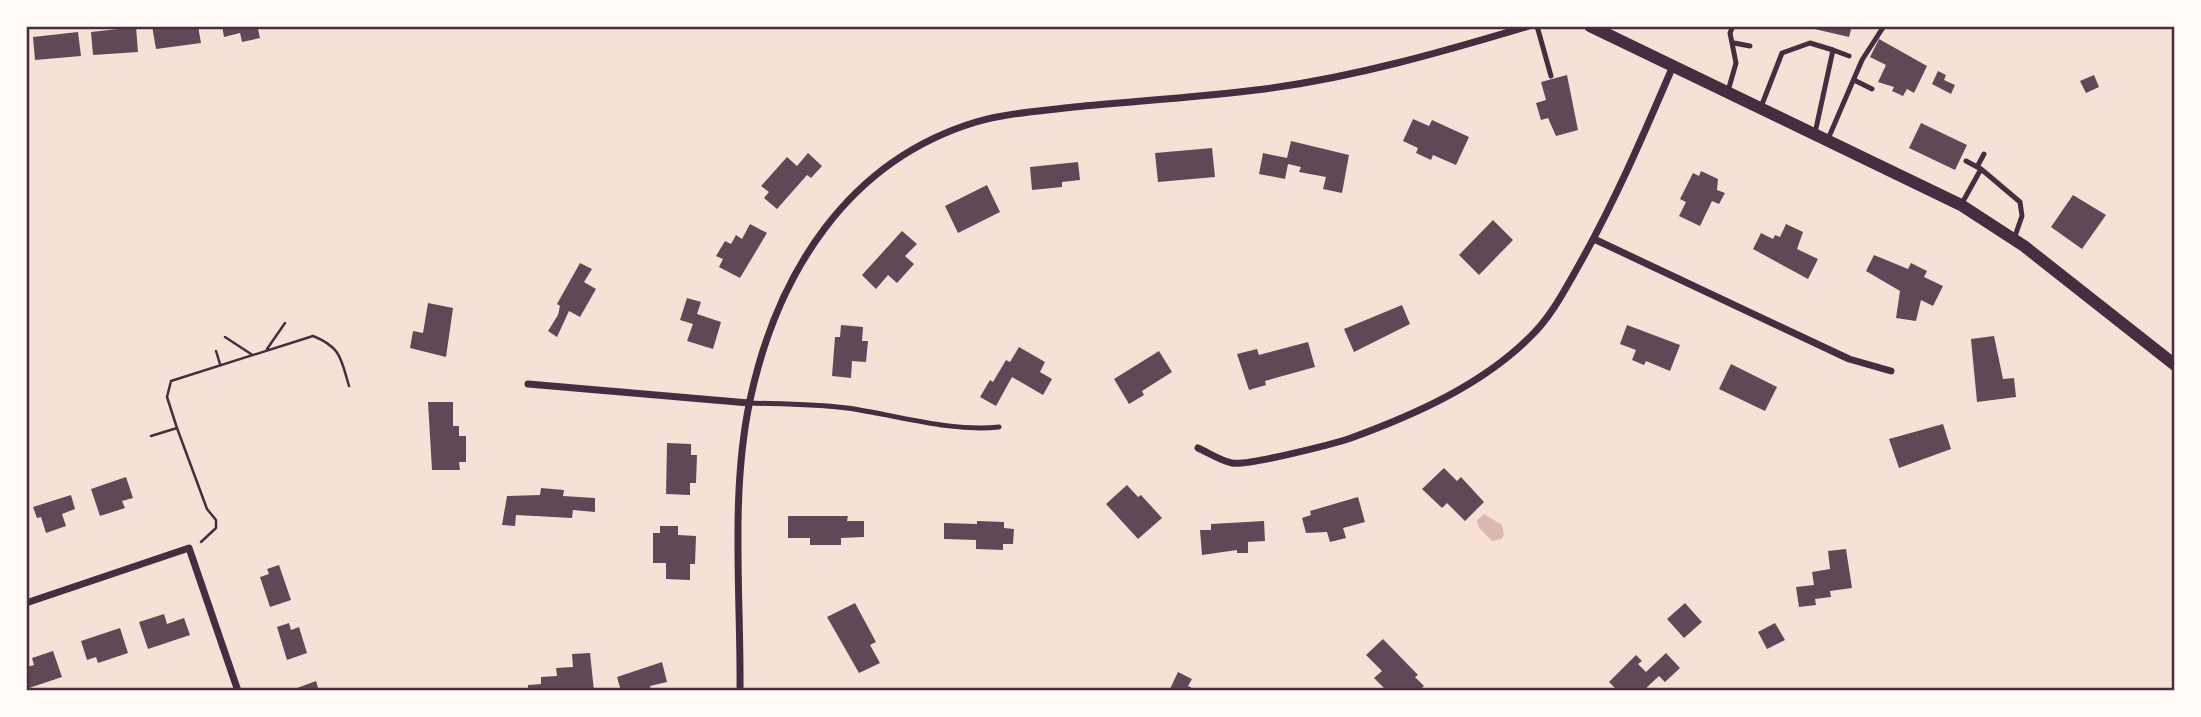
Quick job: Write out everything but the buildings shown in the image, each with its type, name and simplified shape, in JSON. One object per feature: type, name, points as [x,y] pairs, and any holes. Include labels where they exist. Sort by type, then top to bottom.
[{"type":"street","points":[[740,691],[740,496],[749,403],[760,359],[778,308],[807,254],[858,190],[917,144],[977,121],[1021,113],[1265,89],[1365,73],[1529,26]]},
{"type":"street","points":[[1590,26],[1961,205],[2014,239],[2175,365]]},
{"type":"street","points":[[1198,448],[1233,464],[1330,446],[1393,423],[1453,393],[1496,366],[1530,338],[1558,303],[1633,161],[1673,66]]},
{"type":"street","points":[[1594,239],[1849,359],[1891,371]]},
{"type":"street","points":[[528,384],[749,403]]},
{"type":"street","points":[[26,603],[189,548],[238,691]]},
{"type":"lane","points":[[1537,26],[1551,76]]},
{"type":"lane","points":[[1728,91],[1736,63],[1730,33],[1732,26]]},
{"type":"lane","points":[[1828,139],[1844,98],[1856,81],[1862,60],[1884,26]]},
{"type":"lane","points":[[1734,43],[1750,46]]},
{"type":"lane","points":[[1760,107],[1782,53],[1810,43],[1849,56]]},
{"type":"lane","points":[[1815,133],[1833,50]]},
{"type":"lane","points":[[1856,81],[1872,89]]},
{"type":"lane","points":[[1961,205],[1984,154]]},
{"type":"lane","points":[[1966,161],[1979,168],[2020,202],[2022,216],[2014,239]]},
{"type":"lane","points":[[749,403],[847,408],[933,423],[982,429],[999,427]]},
{"type":"path","points":[[267,349],[285,323]]},
{"type":"path","points":[[189,548],[209,537],[216,528],[216,520],[207,509],[177,428],[167,397],[171,381],[313,336],[331,343],[339,353],[349,386]]},
{"type":"path","points":[[225,337],[251,354]]},
{"type":"path","points":[[216,351],[219,364]]},
{"type":"path","points":[[151,436],[177,428]]},
{"type":"shaded area","points":[[1484,514],[1502,525],[1504,535],[1501,539],[1492,541],[1479,528],[1477,520]]}]
